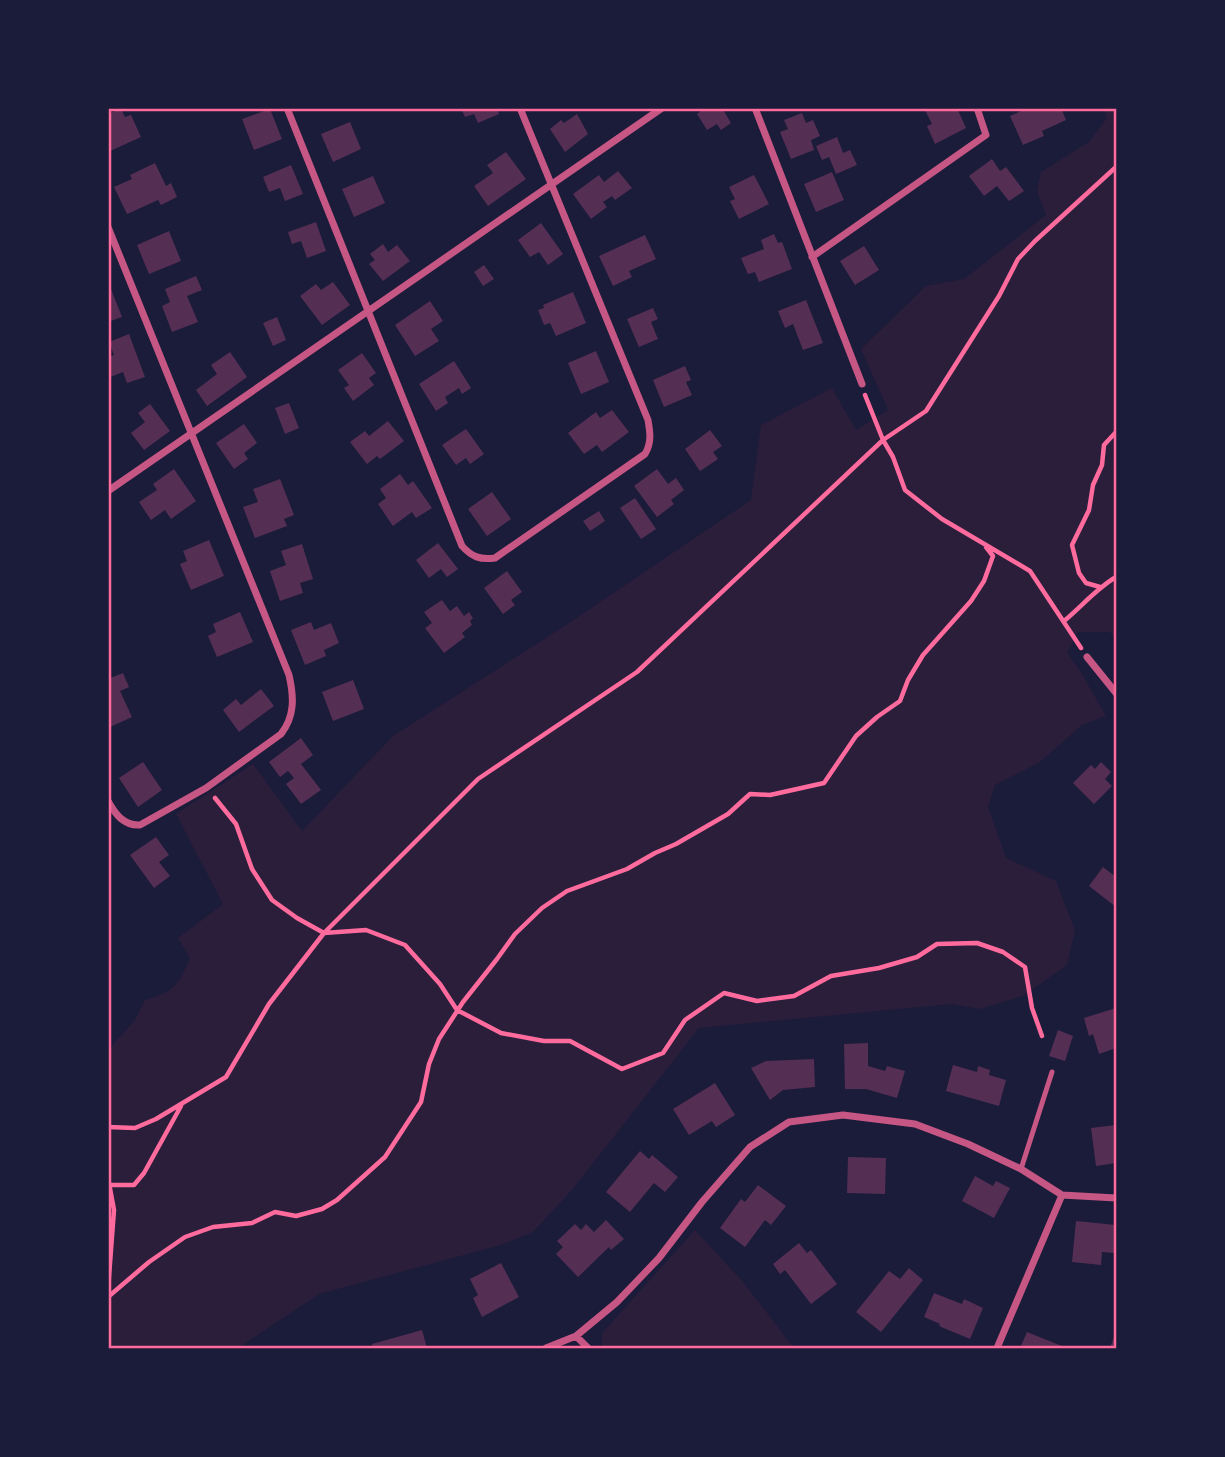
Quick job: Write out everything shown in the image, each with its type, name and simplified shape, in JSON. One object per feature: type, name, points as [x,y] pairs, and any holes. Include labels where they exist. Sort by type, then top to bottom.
[{"type":"street","points":[[286,108],[461,546],[468,554],[482,559],[495,558],[645,454],[650,447],[648,420],[520,108]]},
{"type":"street","points":[[108,491],[662,108]]},
{"type":"street","points":[[755,108],[862,384]]},
{"type":"street","points":[[813,257],[986,135],[977,108]]},
{"type":"street","points":[[108,227],[289,675],[293,692],[293,707],[288,725],[281,734],[206,788],[140,825],[133,826],[115,815],[108,801]]},
{"type":"street","points":[[1087,657],[1116,693]]},
{"type":"street","points":[[546,1349],[576,1336],[617,1303],[659,1258],[702,1202],[750,1147],[789,1122],[843,1115],[915,1124],[968,1144],[1021,1169],[1062,1195],[1116,1198]]},
{"type":"street","points":[[997,1349],[1062,1195]]},
{"type":"street","points":[[576,1336],[588,1349]]},
{"type":"lane","points":[[1021,1169],[1052,1072]]},
{"type":"path","points":[[108,1127],[135,1128],[181,1105],[226,1077],[269,1004],[324,933],[478,779],[637,672],[883,440],[926,411],[999,296],[1018,259],[1116,167]]},
{"type":"path","points":[[862,384],[905,490],[942,519],[1030,571],[1087,657]]},
{"type":"path","points":[[1100,587],[1086,583],[1079,573],[1072,545],[1089,510],[1093,485],[1102,466],[1104,445],[1116,432]]},
{"type":"path","points":[[108,1297],[149,1262],[185,1237],[213,1227],[252,1223],[275,1212],[296,1216],[322,1209],[337,1200],[385,1157],[421,1102],[429,1064],[439,1039],[457,1010],[515,934],[542,908],[567,891],[627,869],[676,844],[728,814],[750,794],[770,795],[824,783],[856,736],[900,701],[908,680],[923,655],[971,601],[984,581],[993,555],[986,547]]},
{"type":"path","points":[[1064,621],[1100,587],[1116,577]]},
{"type":"path","points":[[206,788],[236,824],[252,869],[272,900],[324,933],[366,930],[404,945],[440,984],[457,1010],[501,1033],[544,1041],[570,1041],[622,1069],[663,1053],[685,1020],[724,993],[757,1001],[794,996],[831,975],[879,968],[917,957],[937,944],[978,943],[1003,952],[1025,967],[1032,1008],[1042,1036]]},
{"type":"path","points":[[108,1290],[113,1255],[114,1210],[109,1184],[134,1185],[144,1173],[181,1105]]},
{"type":"path","points":[[108,1260],[113,1255]]},
{"type":"shaded area","points":[[1104,109],[1116,109],[1116,640],[1110,632],[1078,632],[1067,653],[1106,716],[1082,725],[1040,762],[995,785],[988,807],[1006,858],[1056,881],[1075,930],[1067,965],[1023,996],[980,1009],[952,1004],[699,1028],[572,1190],[533,1232],[501,1245],[319,1294],[238,1348],[109,1348],[108,1050],[135,1020],[145,1000],[163,994],[179,981],[190,958],[178,938],[223,904],[176,814],[253,764],[302,831],[393,736],[566,625],[751,500],[761,425],[832,388],[856,430],[888,410],[861,349],[926,286],[964,279],[1046,215],[1037,191],[1041,172],[1089,142],[1107,118]]},
{"type":"shaded area","points":[[695,1230],[744,1283],[794,1348],[602,1348],[602,1333]]},
{"type":"building","points":[[461,108],[497,108],[499,114],[478,123],[474,114],[465,117]]},
{"type":"building","points":[[705,108],[722,108],[731,123],[721,130],[717,124],[707,130],[697,114]]},
{"type":"building","points":[[957,108],[966,128],[935,144],[927,126],[932,124],[925,110]]},
{"type":"building","points":[[1028,108],[1061,108],[1066,120],[1042,131],[1044,136],[1023,145],[1010,116]]},
{"type":"building","points":[[121,109],[125,117],[131,115],[141,137],[108,152],[108,114]]},
{"type":"building","points":[[270,109],[282,139],[254,150],[242,119]]},
{"type":"building","points":[[802,113],[806,123],[813,120],[820,136],[811,140],[814,150],[791,159],[780,132],[788,129],[784,120]]},
{"type":"building","points":[[577,114],[588,134],[565,152],[550,129],[561,120],[564,123]]},
{"type":"building","points":[[350,122],[361,149],[333,162],[321,134]]},
{"type":"building","points":[[837,137],[843,153],[850,150],[857,165],[836,174],[829,157],[822,160],[816,146]]},
{"type":"building","points":[[506,152],[526,179],[488,206],[474,186],[493,173],[487,165]]},
{"type":"building","points":[[992,159],[1000,171],[1006,167],[1024,191],[1009,201],[997,186],[984,196],[969,176]]},
{"type":"building","points":[[155,163],[166,186],[171,183],[177,197],[161,205],[158,200],[127,214],[114,187],[132,179],[130,175]]},
{"type":"building","points":[[291,165],[303,194],[285,201],[280,188],[269,192],[263,177]]},
{"type":"building","points":[[618,171],[632,188],[615,200],[612,196],[603,202],[607,207],[591,219],[573,194],[599,175],[604,182]]},
{"type":"building","points":[[832,172],[844,200],[816,212],[804,184]]},
{"type":"building","points":[[754,175],[769,204],[739,219],[730,201],[735,199],[729,187]]},
{"type":"building","points":[[373,176],[385,203],[354,217],[342,189]]},
{"type":"building","points":[[316,222],[326,251],[307,258],[301,241],[292,244],[288,232]]},
{"type":"building","points":[[541,223],[563,254],[548,265],[539,252],[530,257],[518,240]]},
{"type":"building","points":[[169,231],[181,261],[149,274],[137,245]]},
{"type":"building","points":[[774,234],[778,243],[782,242],[792,269],[759,282],[755,272],[748,274],[741,258],[764,249],[761,240]]},
{"type":"building","points":[[645,235],[656,259],[629,271],[632,277],[613,286],[599,256]]},
{"type":"building","points":[[383,244],[388,252],[397,245],[410,261],[383,281],[369,264],[375,260],[370,254]]},
{"type":"building","points":[[864,246],[879,270],[855,285],[840,261]]},
{"type":"building","points":[[484,265],[494,279],[483,286],[474,272]]},
{"type":"building","points":[[196,276],[202,290],[187,296],[198,322],[172,332],[162,306],[170,302],[165,289]]},
{"type":"building","points":[[333,282],[350,305],[322,325],[300,296],[316,284],[321,290]]},
{"type":"building","points":[[111,289],[122,317],[108,322],[108,290]]},
{"type":"building","points":[[573,292],[586,323],[556,336],[550,323],[544,325],[538,310],[544,308],[543,305]]},
{"type":"building","points":[[806,300],[823,343],[803,350],[793,324],[785,328],[778,311]]},
{"type":"building","points":[[430,301],[443,321],[431,329],[439,341],[415,356],[395,325]]},
{"type":"building","points":[[653,308],[658,319],[651,322],[658,339],[639,347],[627,319]]},
{"type":"building","points":[[277,317],[286,340],[273,346],[263,323]]},
{"type":"building","points":[[129,334],[145,377],[127,383],[123,372],[108,378],[108,357],[114,355],[109,342]]},
{"type":"building","points":[[596,351],[609,382],[581,394],[568,363]]},
{"type":"building","points":[[230,352],[247,377],[207,406],[196,390],[217,374],[211,365]]},
{"type":"building","points":[[362,353],[376,373],[369,378],[374,385],[353,401],[344,388],[349,385],[338,370]]},
{"type":"building","points":[[454,361],[471,388],[462,394],[459,388],[445,397],[448,403],[436,411],[419,384]]},
{"type":"building","points":[[685,366],[691,380],[686,382],[692,395],[664,407],[653,380]]},
{"type":"building","points":[[289,403],[299,428],[285,434],[275,408]]},
{"type":"building","points":[[150,404],[170,431],[144,450],[131,433],[145,422],[138,413]]},
{"type":"building","points":[[612,410],[629,432],[602,452],[597,445],[584,454],[568,433],[596,412],[600,418]]},
{"type":"building","points":[[388,421],[404,441],[380,459],[377,456],[367,464],[350,442],[365,431],[369,436]]},
{"type":"building","points":[[244,424],[257,443],[244,453],[248,459],[234,469],[216,443]]},
{"type":"building","points":[[466,429],[484,454],[470,464],[466,458],[456,465],[442,445]]},
{"type":"building","points":[[710,430],[722,446],[713,452],[718,459],[700,471],[685,449]]},
{"type":"building","points":[[174,469],[196,501],[171,519],[165,510],[151,520],[139,502],[157,490],[153,484]]},
{"type":"building","points":[[657,469],[668,484],[676,478],[684,490],[671,500],[674,504],[657,517],[634,486]]},
{"type":"building","points":[[400,474],[408,485],[413,481],[432,508],[416,518],[412,512],[393,526],[378,504],[386,498],[380,489]]},
{"type":"building","points":[[280,479],[294,515],[284,519],[287,526],[255,538],[243,507],[258,502],[253,489]]},
{"type":"building","points":[[492,492],[511,519],[487,536],[468,509]]},
{"type":"building","points":[[635,498],[656,529],[641,539],[620,508]]},
{"type":"building","points":[[599,511],[605,521],[590,531],[583,521]]},
{"type":"building","points":[[209,540],[224,576],[191,590],[180,564],[187,561],[183,551]]},
{"type":"building","points":[[438,543],[458,569],[447,577],[441,569],[429,578],[416,560]]},
{"type":"building","points":[[302,544],[313,579],[300,583],[303,593],[280,601],[270,571],[286,565],[281,551]]},
{"type":"building","points":[[507,571],[522,592],[511,600],[515,605],[503,614],[484,588]]},
{"type":"building","points":[[442,600],[450,611],[457,606],[464,616],[469,612],[473,618],[470,621],[472,625],[462,633],[465,637],[444,653],[425,628],[432,623],[424,612]]},
{"type":"building","points":[[240,612],[253,642],[217,657],[208,636],[216,632],[213,624]]},
{"type":"building","points":[[311,622],[314,630],[331,623],[339,643],[324,650],[326,656],[305,665],[291,630]]},
{"type":"building","points":[[123,673],[129,687],[120,691],[132,717],[108,728],[108,679]]},
{"type":"building","points":[[353,680],[364,709],[333,721],[322,692]]},
{"type":"building","points":[[261,689],[274,706],[239,732],[223,710],[236,699],[241,705]]},
{"type":"building","points":[[301,738],[313,755],[301,764],[321,790],[301,804],[286,784],[294,778],[288,771],[280,777],[269,762]]},
{"type":"building","points":[[143,762],[162,790],[138,807],[119,778]]},
{"type":"building","points":[[1101,762],[1111,772],[1105,779],[1112,786],[1094,804],[1073,783],[1091,765],[1095,769]]},
{"type":"building","points":[[156,837],[169,855],[159,862],[170,876],[154,888],[130,855]]},
{"type":"building","points":[[1103,867],[1116,877],[1116,907],[1089,886]]},
{"type":"building","points":[[1116,1008],[1116,1048],[1099,1054],[1093,1034],[1089,1036],[1084,1018]]},
{"type":"building","points":[[1058,1030],[1073,1036],[1065,1061],[1049,1056]]},
{"type":"building","points":[[868,1043],[868,1066],[885,1071],[887,1066],[905,1071],[897,1098],[866,1089],[845,1089],[844,1044]]},
{"type":"building","points":[[814,1059],[815,1087],[783,1090],[770,1100],[751,1068],[766,1061]]},
{"type":"building","points":[[953,1065],[977,1072],[978,1066],[990,1070],[989,1075],[1006,1080],[999,1106],[946,1091]]},
{"type":"building","points":[[715,1083],[735,1115],[716,1127],[712,1121],[689,1135],[673,1109]]},
{"type":"building","points":[[1116,1125],[1116,1163],[1096,1166],[1091,1128]]},
{"type":"building","points":[[640,1151],[649,1159],[652,1155],[678,1177],[665,1192],[654,1183],[630,1212],[606,1192]]},
{"type":"building","points":[[848,1157],[886,1158],[885,1194],[847,1193]]},
{"type":"building","points":[[975,1176],[993,1186],[996,1181],[1010,1188],[994,1218],[962,1201]]},
{"type":"building","points":[[758,1185],[786,1206],[771,1225],[765,1220],[745,1247],[720,1228],[741,1199],[745,1202]]},
{"type":"building","points":[[606,1220],[624,1239],[611,1250],[609,1247],[578,1277],[556,1254],[563,1247],[557,1241],[575,1224],[581,1230],[586,1224],[594,1232]]},
{"type":"building","points":[[1076,1221],[1116,1225],[1114,1253],[1102,1252],[1101,1265],[1072,1262]]},
{"type":"building","points":[[799,1243],[807,1253],[811,1250],[837,1284],[811,1304],[785,1270],[780,1274],[773,1264]]},
{"type":"building","points":[[501,1263],[519,1297],[482,1317],[473,1298],[478,1295],[470,1279]]},
{"type":"building","points":[[909,1268],[923,1280],[881,1332],[856,1312],[889,1271],[900,1279]]},
{"type":"building","points":[[934,1293],[962,1304],[964,1299],[983,1308],[970,1339],[924,1317]]},
{"type":"building","points":[[422,1330],[427,1348],[373,1348],[372,1344]]},
{"type":"building","points":[[1116,1331],[1116,1348],[1110,1348]]},
{"type":"building","points":[[1027,1332],[1067,1348],[1020,1348]]}]
